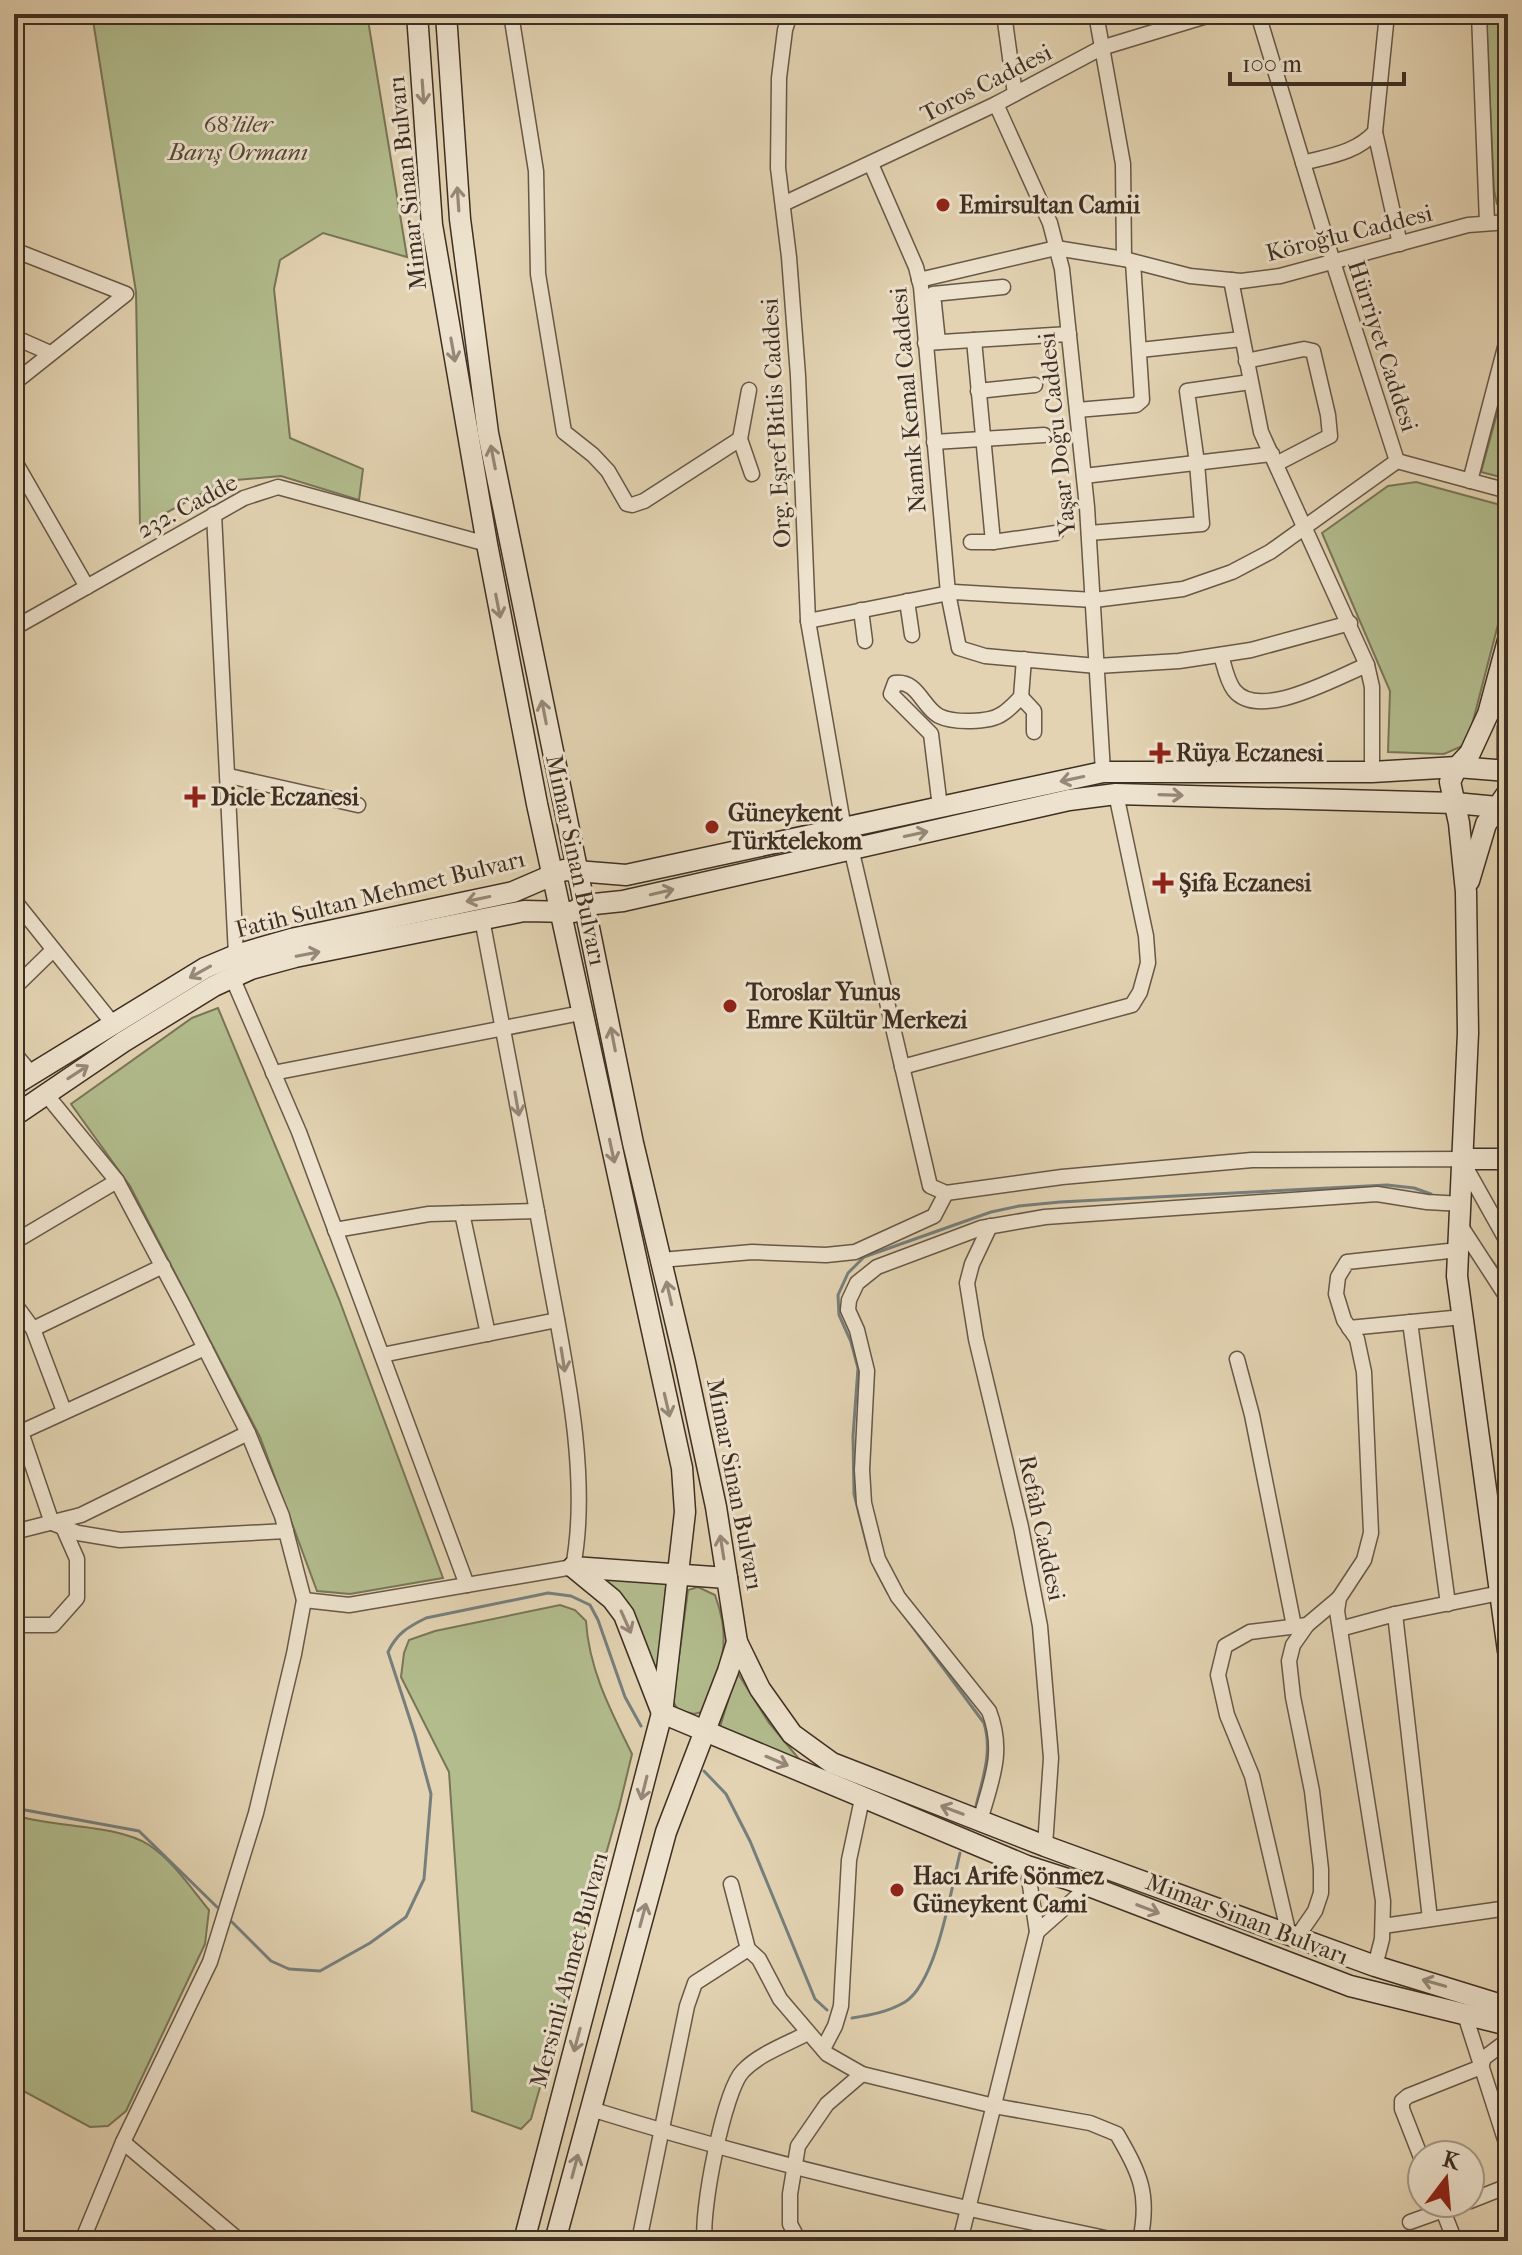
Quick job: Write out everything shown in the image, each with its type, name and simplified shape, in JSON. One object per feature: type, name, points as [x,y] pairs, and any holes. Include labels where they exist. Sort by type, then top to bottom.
[{"type":"main road","name":"Mimar Sinan Bulvarı","points":[[417,14],[432,225],[487,544],[552,877],[682,1468],[685,1512],[680,1574],[662,1713]]},
{"type":"main road","name":"Mimar Sinan Bulvarı","points":[[446,14],[460,219],[488,433],[633,1143],[701,1434],[737,1642],[760,1689],[792,1734],[832,1763],[1045,1846],[1375,1966],[1499,2005],[1508,2025]]},
{"type":"main road","points":[[1508,640],[1488,714],[1470,753],[1457,767],[1450,782],[1466,892],[1468,1033],[1457,1276],[1502,1581],[1508,1651]]},
{"type":"main road","points":[[1466,892],[1486,824],[1505,788],[1508,728]]},
{"type":"main road","points":[[585,905],[623,901],[847,838],[940,807],[1103,772],[1372,772],[1457,767],[1505,788]]},
{"type":"main road","points":[[577,870],[626,875],[1116,794],[1455,803],[1505,788]]},
{"type":"main road","name":"Fatih Sultan Mehmet Bulvarı","points":[[22,1078],[205,968],[236,955],[291,939],[513,892],[564,870],[577,870]]},
{"type":"main road","name":"Fatih Sultan Mehmet Bulvarı","points":[[14,1116],[123,1042],[232,977],[251,969],[295,957],[482,919],[524,911],[573,912],[585,905]]},
{"type":"main road","points":[[1461,1159],[1508,1159]]},
{"type":"main road","points":[[573,1567],[727,1578]]},
{"type":"main road","points":[[555,2241],[666,1832],[705,1730],[662,1713],[624,1615],[612,1599],[573,1567]]},
{"type":"main road","name":"Mimar Sinan Bulvarı","points":[[737,1642],[705,1730],[862,1799],[1027,1866],[1089,1886],[1350,1986],[1464,2012],[1499,2005]]},
{"type":"main road","name":"Mersinli Ahmet Bulvarı","points":[[524,2241],[662,1713]]},
{"type":"street","points":[[14,27],[19,14]]},
{"type":"street","points":[[511,14],[536,171],[538,274],[564,432],[608,471],[627,504],[632,505],[644,501],[740,439]]},
{"type":"street","name":"Org. Eşref Bitlis Caddesi","points":[[790,14],[779,78],[778,168],[789,257],[798,376],[808,621],[847,838],[930,1186],[946,1193]]},
{"type":"street","points":[[1004,14],[1015,94]]},
{"type":"street","points":[[1077,410],[1136,405],[1142,400],[1123,164],[1096,14]]},
{"type":"street","name":"Toros Caddesi","points":[[783,204],[996,104],[1101,48],[1194,16],[1213,14]]},
{"type":"street","name":"Hürriyet Caddesi","points":[[1258,14],[1397,461]]},
{"type":"street","points":[[1387,14],[1375,132],[1400,244]]},
{"type":"street","points":[[1479,14],[1487,223]]},
{"type":"street","name":"Yaşar Doğu Caddesi","points":[[996,104],[1050,223],[1062,269],[1089,533],[1103,772]]},
{"type":"street","points":[[1303,163],[1364,144],[1375,132]]},
{"type":"street","name":"Namık Kemal Caddesi","points":[[871,164],[919,280],[932,343],[934,442],[948,593],[959,648],[985,656],[1024,659]]},
{"type":"street","name":"Köroğlu Caddesi","points":[[919,280],[1056,248],[1190,276],[1231,280],[1280,276],[1487,223],[1508,222]]},
{"type":"street","points":[[14,250],[126,294],[14,383]]},
{"type":"street","points":[[969,268],[970,289]]},
{"type":"street","points":[[1231,280],[1261,432],[1367,665],[1372,687],[1372,772]]},
{"type":"street","points":[[1003,287],[933,294],[932,343],[1069,334]]},
{"type":"street","points":[[1470,481],[1508,336]]},
{"type":"street","points":[[14,337],[50,353]]},
{"type":"street","points":[[1140,350],[1242,339]]},
{"type":"street","points":[[974,340],[993,542]]},
{"type":"street","points":[[1084,476],[1197,463],[1274,459],[1330,436],[1313,351],[1304,349],[1246,361]]},
{"type":"street","points":[[1089,533],[1202,524],[1187,391],[1250,382]]},
{"type":"street","points":[[978,391],[1035,385]]},
{"type":"street","points":[[749,390],[740,439],[752,474]]},
{"type":"street","points":[[934,442],[1044,435]]},
{"type":"street","points":[[14,460],[87,587]]},
{"type":"street","points":[[808,621],[948,593],[1094,600],[1183,589],[1232,572],[1270,552],[1397,461],[1508,491]]},
{"type":"street","name":"232. Cadde","points":[[14,628],[214,514],[244,498],[278,487],[487,544]]},
{"type":"street","points":[[214,514],[236,955]]},
{"type":"street","points":[[971,542],[1056,533]]},
{"type":"street","points":[[907,601],[912,635]]},
{"type":"street","points":[[861,610],[865,641]]},
{"type":"street","points":[[940,807],[931,734],[891,694],[895,683],[912,686],[938,715],[960,722],[999,716],[1021,697],[1024,659],[1097,666],[1179,661],[1251,650],[1350,623]]},
{"type":"street","points":[[1221,655],[1233,689],[1247,700],[1264,702],[1290,697],[1367,665]]},
{"type":"street","points":[[1021,697],[1034,711],[1034,732]]},
{"type":"street","points":[[229,776],[358,805]]},
{"type":"street","points":[[902,1067],[1132,1005],[1140,992],[1148,963],[1146,936],[1116,794]]},
{"type":"street","points":[[14,900],[114,1025]]},
{"type":"street","points":[[304,1600],[349,1605],[573,1567],[579,1533],[580,1485],[557,1320],[482,919]]},
{"type":"street","points":[[14,988],[53,950]]},
{"type":"street","points":[[232,977],[335,1230],[467,1585]]},
{"type":"street","points":[[273,1073],[581,1013]]},
{"type":"street","points":[[14,1053],[22,1078]]},
{"type":"street","points":[[45,1093],[117,1181],[205,1348],[248,1433],[286,1531],[304,1600],[256,1813],[210,1962],[123,2142],[82,2241]]},
{"type":"street","points":[[661,1260],[752,1252],[826,1255],[855,1252],[934,1216],[946,1193],[1062,1177],[1252,1160],[1461,1159],[1508,1243]]},
{"type":"street","points":[[14,1242],[117,1181]]},
{"type":"street","points":[[980,1821],[997,1759],[996,1731],[989,1711],[906,1608],[885,1575],[864,1503],[862,1470],[867,1371],[857,1330],[848,1310],[857,1283],[877,1267],[990,1226],[1045,1217],[1377,1194],[1462,1204]]},
{"type":"street","points":[[335,1230],[429,1214],[537,1211]]},
{"type":"street","points":[[462,1213],[488,1334]]},
{"type":"street","points":[[1460,1225],[1508,1299]]},
{"type":"street","name":"Refah Caddesi","points":[[990,1226],[972,1264],[967,1283],[1040,1626],[1051,1758],[1045,1846]]},
{"type":"street","points":[[1293,1936],[1252,1776],[1227,1715],[1218,1675],[1225,1646],[1250,1632],[1301,1626],[1339,1598],[1364,1560],[1371,1533],[1364,1372],[1357,1339],[1344,1320],[1336,1294],[1338,1277],[1347,1262],[1458,1250]]},
{"type":"street","points":[[33,1329],[163,1266]]},
{"type":"street","points":[[14,1303],[33,1329],[64,1411]]},
{"type":"street","points":[[1349,1328],[1463,1317]]},
{"type":"street","points":[[382,1355],[557,1320]]},
{"type":"street","points":[[1410,1322],[1448,1604]]},
{"type":"street","points":[[14,1625],[53,1625],[77,1598],[77,1559],[18,1436],[64,1411],[205,1348]]},
{"type":"street","points":[[1237,1359],[1301,1626],[1289,1661],[1312,1791],[1321,1893],[1315,1911],[1293,1936]]},
{"type":"street","points":[[14,1532],[58,1524],[81,1515],[248,1433]]},
{"type":"street","points":[[58,1524],[78,1533],[120,1540],[286,1531]]},
{"type":"street","points":[[1340,1629],[1448,1604],[1502,1581]]},
{"type":"street","points":[[1339,1598],[1337,1611],[1383,1901],[1383,1926],[1375,1966]]},
{"type":"street","points":[[1395,1614],[1430,1919]]},
{"type":"street","points":[[823,2049],[841,2006],[849,1860],[862,1799]]},
{"type":"street","points":[[960,2241],[1037,1932],[1027,1866]]},
{"type":"street","points":[[731,1884],[748,1949],[759,1959],[780,1999],[823,2049],[862,2074],[994,2106],[1090,2123],[1117,2134],[1143,2184],[1140,2241]]},
{"type":"street","points":[[1037,1932],[1089,1886]]},
{"type":"street","points":[[1383,1926],[1508,1908]]},
{"type":"street","points":[[639,2241],[687,2006],[695,1983],[748,1949]]},
{"type":"street","points":[[1464,2012],[1508,2149]]},
{"type":"street","points":[[705,2241],[710,2172],[740,2073],[808,2033]]},
{"type":"street","points":[[1414,2139],[1402,2101],[1481,2067],[1484,2058],[1508,2040]]},
{"type":"street","points":[[799,2241],[790,2224],[790,2194],[798,2146],[827,2104],[862,2074]]},
{"type":"street","points":[[591,2109],[717,2147],[968,2209],[1119,2241]]},
{"type":"street","points":[[123,2142],[240,2241]]},
{"type":"street","points":[[1486,2195],[1508,2186]]},
{"type":"street","points":[[1410,2222],[1416,2219]]},
{"type":"street","points":[[1446,2219],[1455,2241]]},
{"type":"green space","name":"68'liler Barış Ormanı","points":[[92,14],[367,14],[407,257],[323,233],[280,260],[274,289],[290,438],[363,469],[359,500],[281,476],[225,481],[140,527],[136,292]]},
{"type":"green space","points":[[1486,14],[1508,14],[1508,212],[1497,204],[1494,191]]},
{"type":"green space","points":[[1508,373],[1508,479],[1481,472]]},
{"type":"green space","points":[[1416,482],[1508,507],[1508,586],[1467,744],[1444,754],[1388,752],[1390,691],[1322,533],[1388,486]]},
{"type":"green space","points":[[218,1008],[339,1299],[443,1578],[350,1594],[317,1591],[260,1437],[130,1186],[71,1104],[192,1018]]},
{"type":"green space","points":[[595,1573],[667,1576],[658,1678]]},
{"type":"green space","points":[[698,1587],[715,1595],[724,1641],[720,1667],[706,1711],[694,1714],[678,1710],[673,1701],[688,1590]]},
{"type":"green space","points":[[560,1605],[575,1610],[586,1621],[596,1673],[632,1754],[531,2119],[521,2129],[472,2111],[449,1772],[401,1677],[409,1640],[435,1631]]},
{"type":"green space","points":[[737,1672],[769,1723],[804,1765],[719,1730]]},
{"type":"green space","points":[[14,1815],[135,1838],[166,1859],[209,1910],[205,1944],[126,2111],[108,2126],[90,2127],[14,2086]]},
{"type":"waterway","points":[[868,1549],[854,1494],[853,1436],[858,1368],[839,1315],[838,1295],[848,1273],[864,1257],[991,1212],[1019,1206],[1387,1185],[1414,1188],[1431,1194]]},
{"type":"waterway","points":[[1488,1256],[1508,1282]]},
{"type":"waterway","points":[[875,1568],[888,1593]]},
{"type":"waterway","points":[[232,1922],[271,1961],[289,1969],[320,1971],[370,1943],[406,1917],[424,1879],[431,1794],[388,1652],[404,1631],[426,1618],[548,1593],[571,1596],[590,1605],[625,1697],[641,1726]]},
{"type":"waterway","points":[[904,1615],[984,1723],[987,1756],[975,1810]]},
{"type":"waterway","points":[[704,1771],[726,1794],[750,1841],[815,1999],[827,2010]]},
{"type":"waterway","points":[[14,1808],[139,1831],[217,1907]]},
{"type":"waterway","points":[[852,2018],[892,2008],[905,2002],[916,1991],[934,1956],[960,1853]]},
{"type":"place","name":"Emirsultan Camii","points":[[943,205]]},
{"type":"place","name":"Rüya Eczanesi","points":[[1160,753]]},
{"type":"place","name":"Dicle Eczanesi","points":[[195,797]]},
{"type":"place","name":"Güneykent Türktelekom","points":[[712,827]]},
{"type":"place","name":"Şifa Eczanesi","points":[[1163,883]]},
{"type":"place","name":"Toroslar Yunus Emre Kültür Merkezi","points":[[730,1006]]},
{"type":"place","name":"Hacı Arife Sönmez Güneykent Cami","points":[[897,1890]]}]
